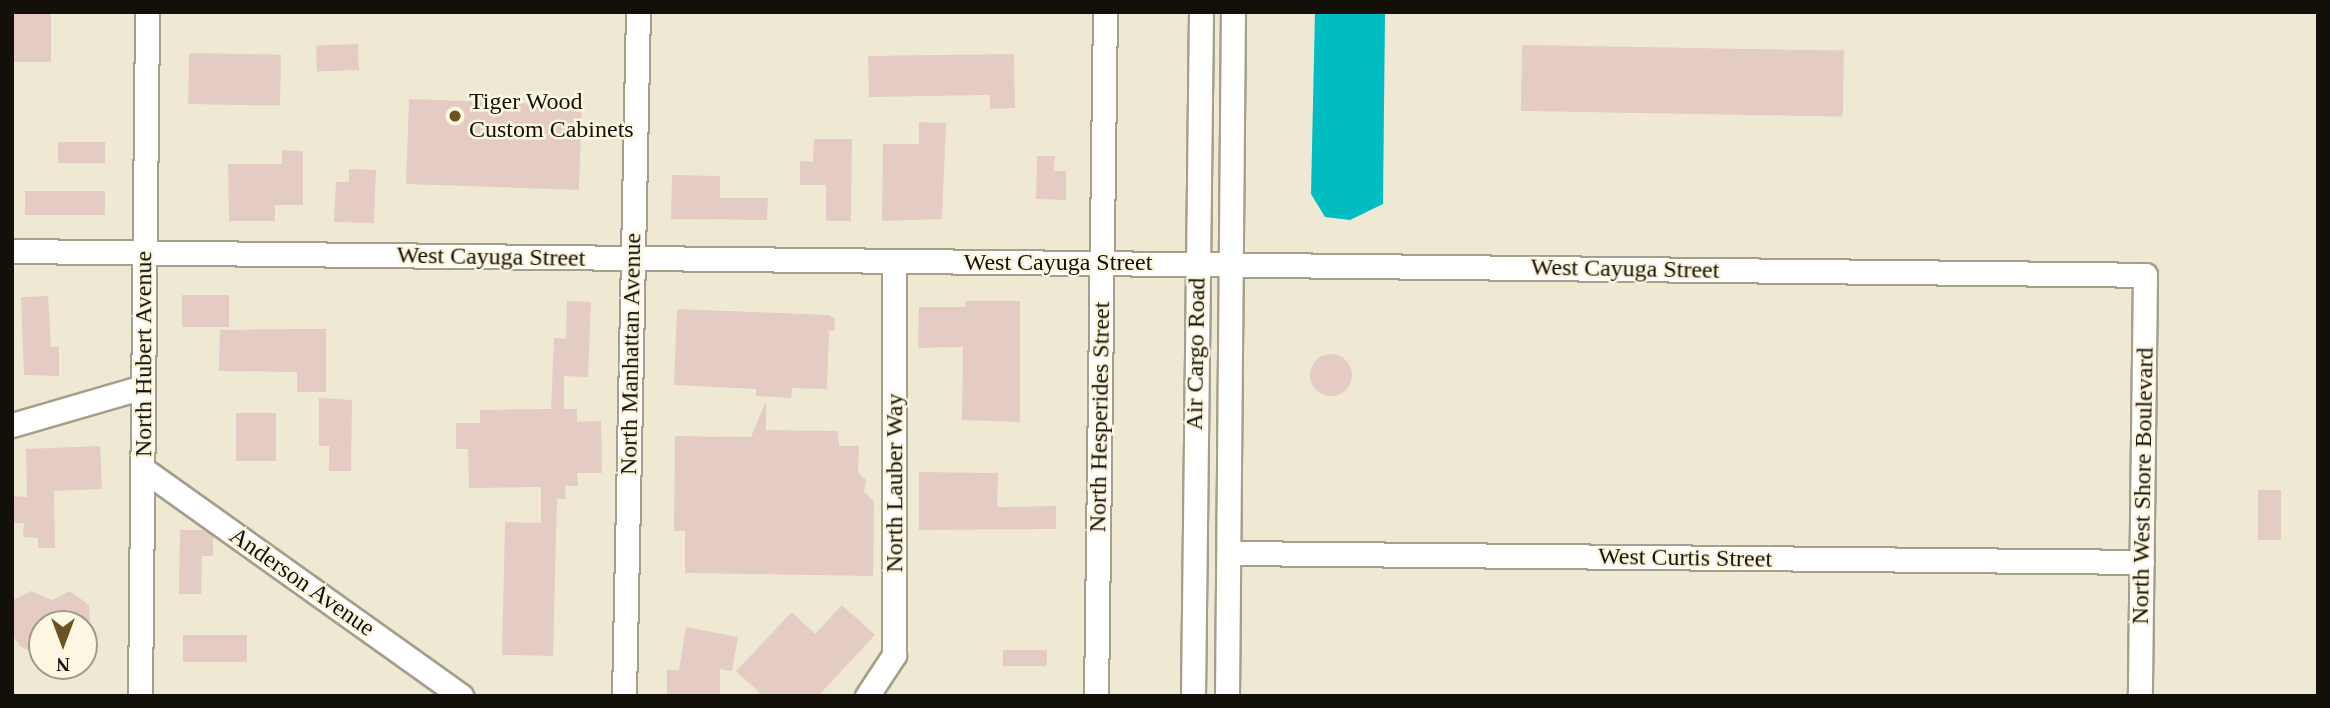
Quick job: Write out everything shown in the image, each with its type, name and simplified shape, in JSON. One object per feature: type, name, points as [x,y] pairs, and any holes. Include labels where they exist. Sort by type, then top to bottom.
[{"type":"street","name":"North Hubert Avenue","points":[[140,696],[147,12]]},
{"type":"street","name":"North Manhattan Avenue","points":[[624,696],[638,12]]},
{"type":"street","name":"North Hesperides Street","points":[[1096,696],[1105,12]]},
{"type":"street","name":"Air Cargo Road","points":[[1193,696],[1201,12]]},
{"type":"street","name":"Air Cargo Road","points":[[1227,696],[1233,12]]},
{"type":"street","name":"West Cayuga Street","points":[[12,251],[2146,275]]},
{"type":"street","name":"North Lauber Way","points":[[867,696],[894,654],[894,262]]},
{"type":"street","name":"North West Shore Boulevard","points":[[2140,696],[2146,275]]},
{"type":"street","points":[[12,425],[143,387]]},
{"type":"street","name":"Anderson Avenue","points":[[143,469],[461,696]]},
{"type":"street","name":"West Curtis Street","points":[[1229,553],[2141,562]]},
{"type":"water","points":[[1315,12],[1385,12],[1383,204],[1350,220],[1325,217],[1311,194]]},
{"type":"building","points":[[12,12],[51,12],[51,62],[12,62]]},
{"type":"building","points":[[358,44],[359,70],[317,71],[316,45]]},
{"type":"building","points":[[1522,45],[1844,51],[1843,117],[1521,111]]},
{"type":"building","points":[[189,53],[281,55],[280,106],[188,104]]},
{"type":"building","points":[[1014,54],[1015,108],[990,109],[990,95],[869,97],[868,56]]},
{"type":"building","points":[[409,99],[582,105],[579,190],[406,184]]},
{"type":"building","points":[[919,122],[946,123],[942,219],[882,221],[883,144],[919,144]]},
{"type":"building","points":[[814,139],[852,139],[851,221],[826,221],[826,185],[800,185],[800,161],[813,162]]},
{"type":"building","points":[[58,142],[105,142],[105,163],[58,163]]},
{"type":"building","points":[[282,150],[303,151],[303,205],[275,205],[275,221],[229,221],[228,164],[282,164]]},
{"type":"building","points":[[1037,156],[1055,156],[1054,171],[1066,171],[1066,200],[1036,199]]},
{"type":"building","points":[[349,169],[376,170],[374,223],[334,222],[336,182],[349,182]]},
{"type":"building","points":[[672,175],[720,176],[720,198],[768,198],[767,220],[671,219]]},
{"type":"building","points":[[25,191],[105,191],[105,215],[25,215]]},
{"type":"building","points":[[182,295],[229,295],[229,327],[182,327]]},
{"type":"building","points":[[48,296],[51,347],[59,347],[59,376],[24,375],[21,297]]},
{"type":"building","points":[[567,301],[591,302],[588,377],[564,376],[564,409],[577,409],[577,422],[601,421],[602,473],[577,473],[578,486],[565,486],[566,499],[557,499],[553,656],[502,655],[505,522],[541,523],[541,487],[469,488],[468,449],[456,449],[456,423],[480,423],[480,410],[551,409],[554,338],[566,339]]},
{"type":"building","points":[[965,301],[1020,301],[1020,422],[962,420],[963,347],[918,348],[919,307],[965,307]]},
{"type":"building","points":[[677,309],[829,315],[835,319],[834,331],[829,331],[827,389],[792,388],[791,398],[756,396],[756,389],[674,385]]},
{"type":"building","points":[[326,329],[326,392],[297,392],[297,372],[219,371],[220,330]]},
{"type":"building","points":[[1331,354],[1346,360],[1352,375],[1346,390],[1331,396],[1316,390],[1310,375],[1316,360]]},
{"type":"building","points":[[319,398],[352,400],[351,471],[329,471],[329,446],[319,446]]},
{"type":"building","points":[[766,401],[766,430],[838,431],[839,446],[859,446],[858,472],[866,480],[864,492],[874,501],[873,576],[685,573],[685,531],[674,531],[675,436],[751,437]]},
{"type":"building","points":[[236,413],[276,413],[276,461],[236,461]]},
{"type":"building","points":[[100,446],[102,489],[54,491],[55,548],[38,548],[38,538],[23,537],[24,523],[12,523],[12,496],[27,497],[26,449]]},
{"type":"building","points":[[919,472],[998,473],[997,507],[1056,506],[1056,529],[919,530]]},
{"type":"building","points":[[2258,490],[2281,490],[2281,540],[2258,540]]},
{"type":"building","points":[[180,530],[205,530],[213,536],[213,556],[202,556],[201,594],[179,594]]},
{"type":"building","points":[[31,591],[52,600],[70,591],[89,605],[89,610],[28,610],[28,650],[20,646],[12,635],[13,600]]},
{"type":"building","points":[[842,605],[875,635],[818,696],[763,696],[736,671],[792,612],[815,634]]},
{"type":"building","points":[[686,627],[738,637],[732,671],[720,669],[720,696],[667,696],[667,670],[679,670]]},
{"type":"building","points":[[183,635],[247,635],[247,662],[183,662]]},
{"type":"building","points":[[1003,650],[1047,650],[1047,666],[1003,666]]},
{"type":"place","name":"Tiger Wood Custom Cabinets","points":[[455,116]]}]
